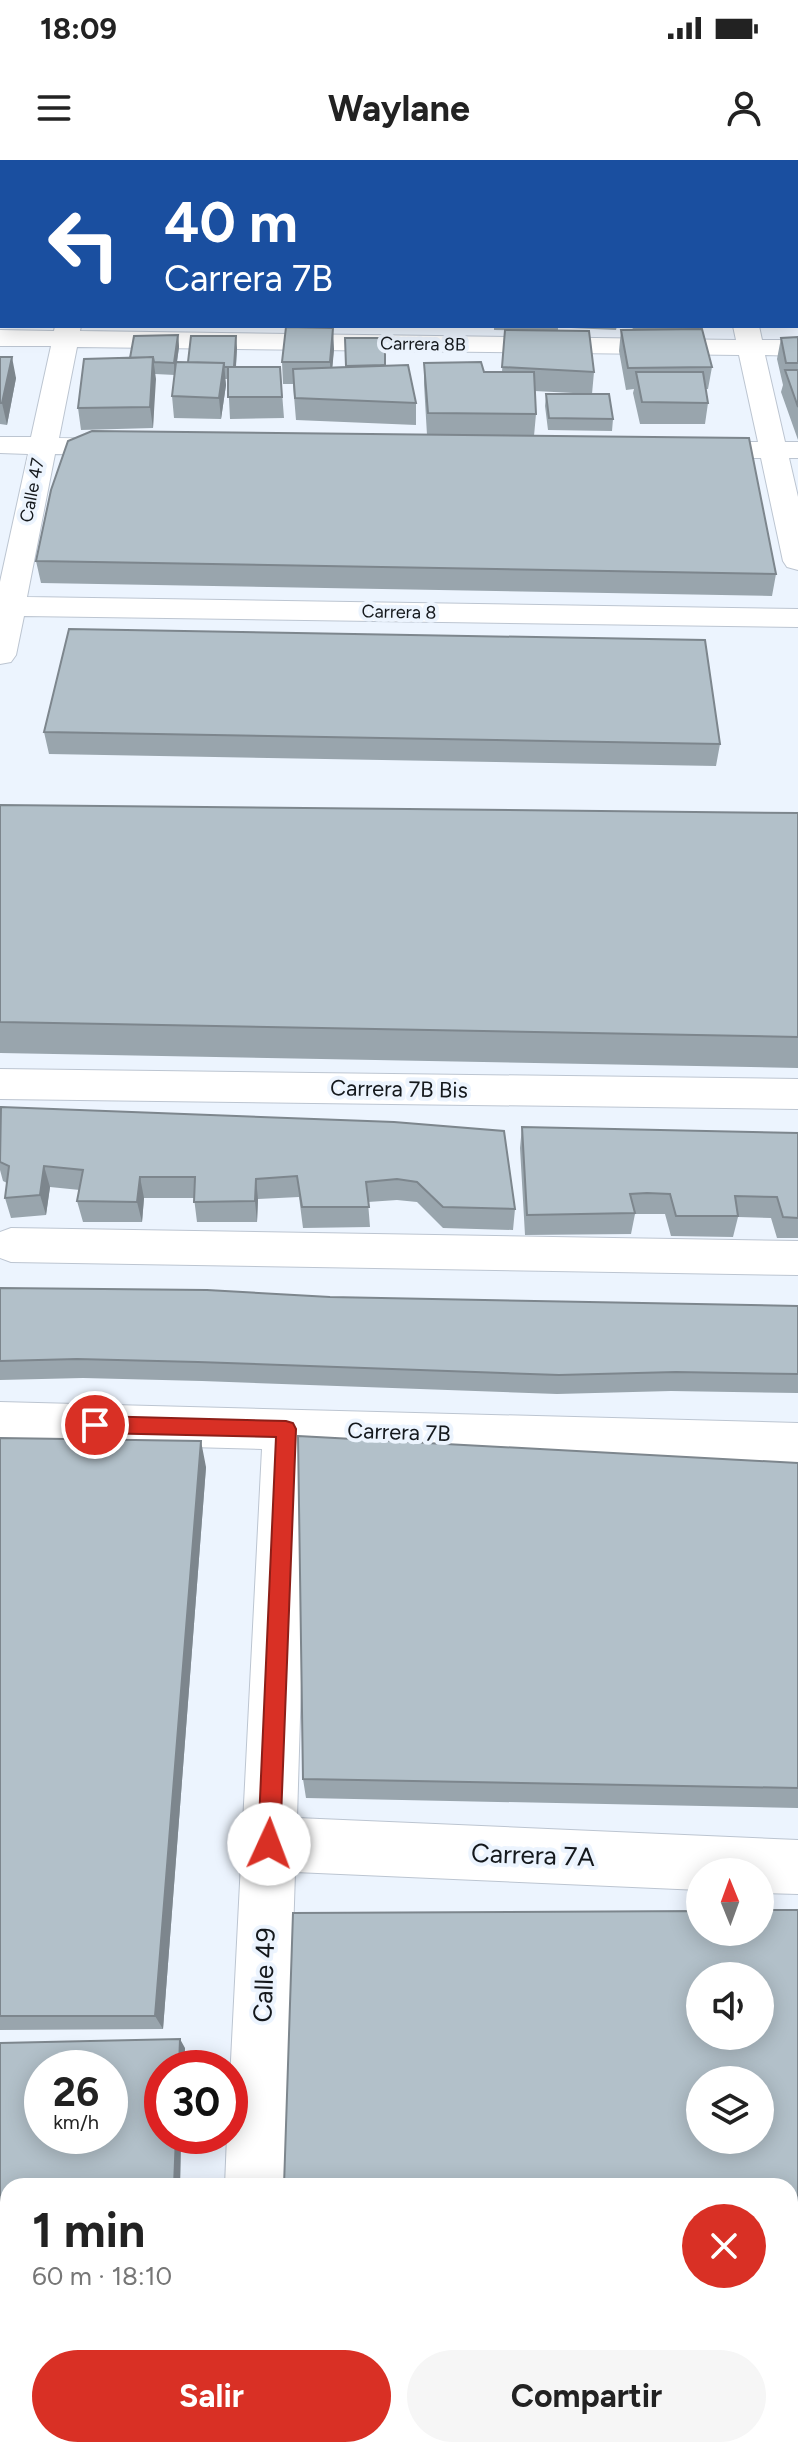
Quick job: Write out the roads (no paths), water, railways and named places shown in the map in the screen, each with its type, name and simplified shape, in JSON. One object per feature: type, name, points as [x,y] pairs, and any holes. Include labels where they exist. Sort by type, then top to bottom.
[{"type":"street","name":"Carrera 8B","points":[[0,338],[66,333],[748,337],[798,348]]},
{"type":"street","name":"Calle 47","points":[[0,655],[4,606],[66,333]]},
{"type":"street","points":[[748,337],[786,450],[798,561]]},
{"type":"street","points":[[0,445],[150,447]]},
{"type":"street","points":[[666,450],[786,450]]},
{"type":"street","name":"Carrera 8","points":[[4,606],[798,618]]},
{"type":"street","name":"Carrera 7B Bis","points":[[0,1084],[798,1094]]},
{"type":"street","points":[[11,1245],[798,1258]]},
{"type":"street","name":"Carrera 7B","points":[[0,1422],[798,1443]]},
{"type":"street","name":"Calle 49","points":[[255,2178],[286,1429]]},
{"type":"street","name":"Carrera 7A","points":[[269,1844],[798,1867]]}]
